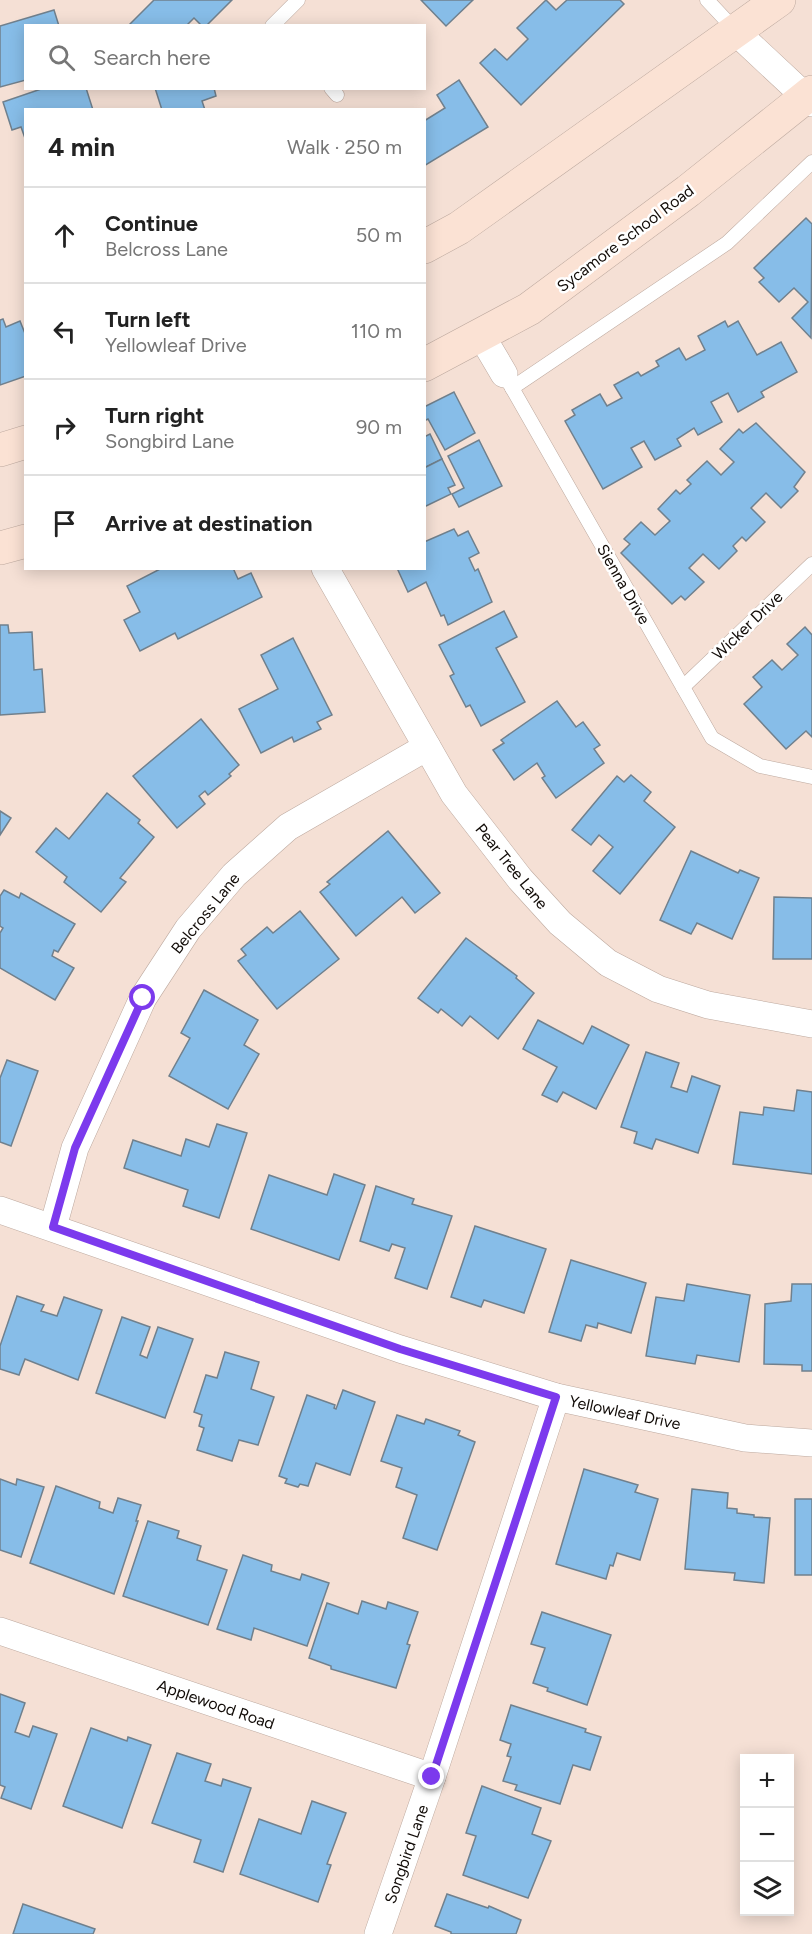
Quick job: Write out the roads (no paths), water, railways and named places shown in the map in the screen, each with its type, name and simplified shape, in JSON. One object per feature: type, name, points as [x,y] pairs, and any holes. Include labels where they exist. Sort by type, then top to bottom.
[{"type":"main road","points":[[426,246],[459,228],[778,0]]},
{"type":"main road","name":"Sycamore School Road","points":[[426,364],[538,302],[810,97]]},
{"type":"main road","points":[[0,450],[24,443]]},
{"type":"main road","points":[[0,548],[24,542]]},
{"type":"street","points":[[736,32],[810,97]]},
{"type":"street","name":"Sienna Drive","points":[[481,335],[508,381]]},
{"type":"street","name":"Pear Tree Lane","points":[[327,570],[454,794],[520,879],[560,923],[608,963],[658,989],[708,1005],[812,1024]]},
{"type":"street","name":"Belcross Lane","points":[[53,1227],[75,1148],[143,998],[188,929],[234,875],[288,827],[428,747]]},
{"type":"street","name":"Yellowleaf Drive","points":[[0,1210],[400,1349],[556,1397],[745,1437],[812,1443]]},
{"type":"street","name":"Songbird Lane","points":[[378,1934],[432,1777],[556,1397]]},
{"type":"street","name":"Applewood Road","points":[[0,1631],[432,1777]]},
{"type":"lane","points":[[274,24],[298,0]]},
{"type":"lane","points":[[707,0],[736,32]]},
{"type":"lane","points":[[508,381],[727,243],[812,162]]},
{"type":"lane","name":"Sienna Drive","points":[[508,381],[712,738],[760,766],[812,777]]},
{"type":"lane","name":"Wicker Drive","points":[[683,687],[812,564]]}]
